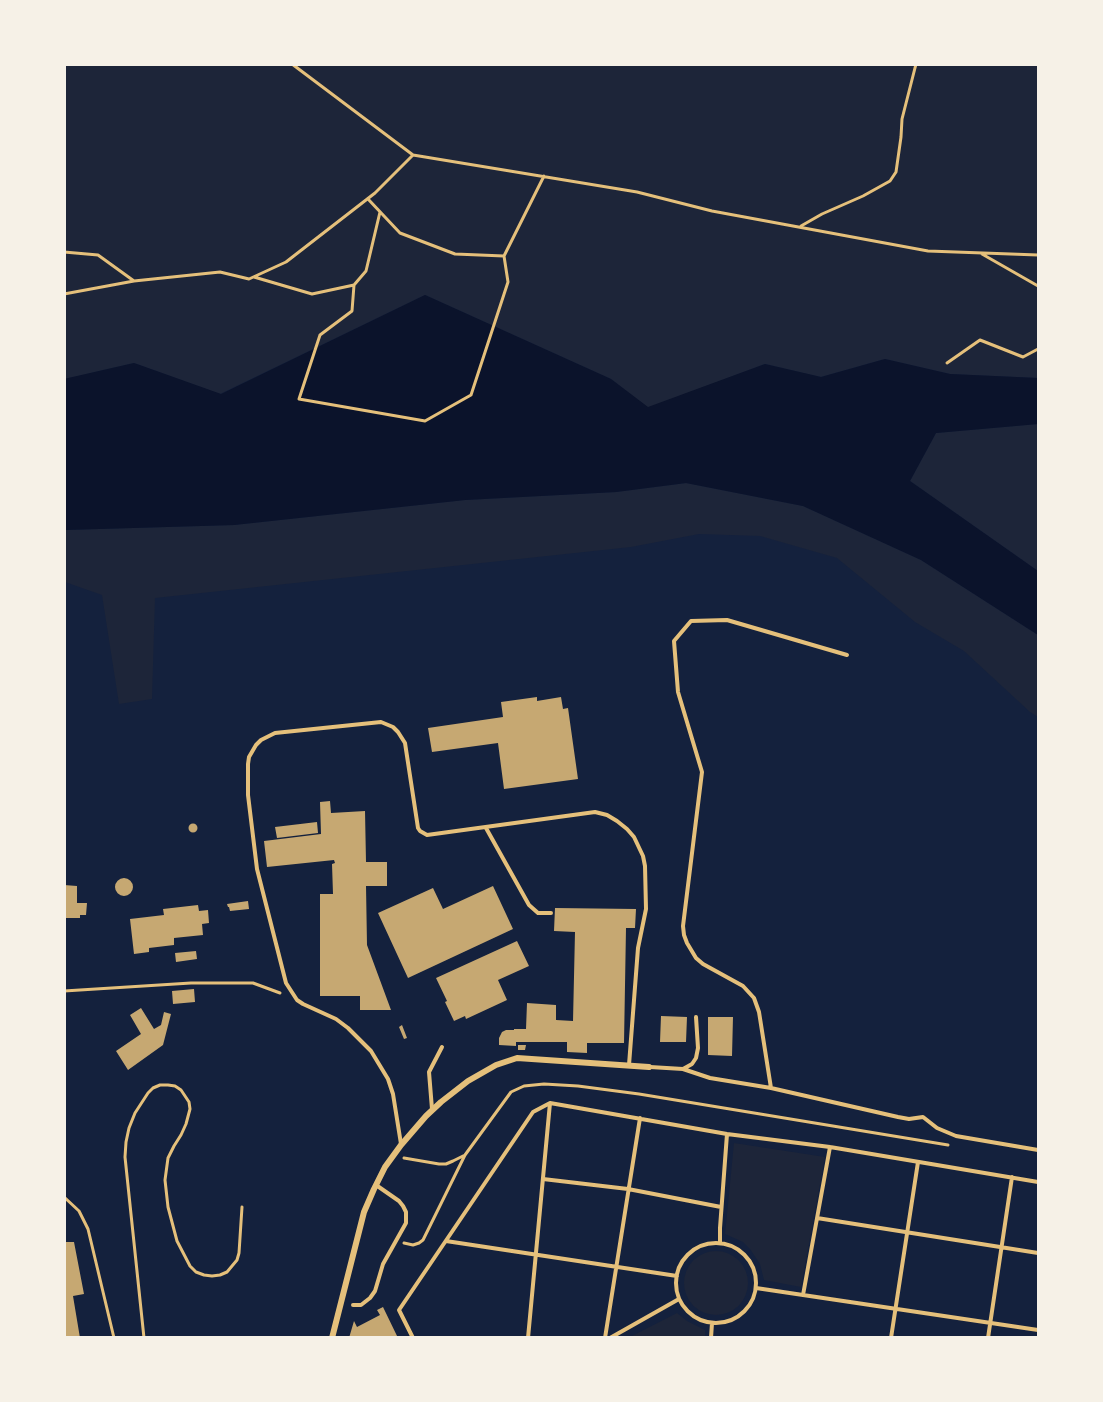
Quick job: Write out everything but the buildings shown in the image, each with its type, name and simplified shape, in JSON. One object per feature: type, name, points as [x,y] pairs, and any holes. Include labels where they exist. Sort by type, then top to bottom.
[{"type":"street","points":[[332,1338],[364,1212],[385,1167],[432,1110],[468,1081],[496,1065],[517,1058],[649,1067]]},
{"type":"lane","points":[[771,1088],[759,1012],[754,998],[744,986],[696,958],[684,935],[683,926],[702,772],[678,692],[674,641],[692,621],[728,620],[846,656]]},
{"type":"lane","points":[[401,1145],[393,1094],[384,1071],[371,1051],[336,1019],[297,1000],[286,983],[257,869],[248,795],[248,764],[252,750],[261,740],[275,733],[381,722],[387,724],[398,732],[405,743],[416,824],[420,831],[427,835],[595,812],[617,821],[634,837],[645,866],[646,909],[639,948],[629,1065]]},
{"type":"lane","points":[[486,828],[529,905],[538,913],[551,914]]},
{"type":"lane","points":[[683,1069],[692,1064],[696,1058],[698,1048],[696,1017]]},
{"type":"lane","points":[[432,1110],[429,1072],[442,1047]]},
{"type":"lane","points":[[649,1067],[683,1069],[710,1078],[771,1088],[898,1117],[909,1119],[923,1117],[937,1128],[956,1136],[1038,1150]]},
{"type":"lane","points":[[528,1338],[550,1103]]},
{"type":"lane","points":[[413,1338],[399,1310],[533,1112],[550,1103],[727,1134],[830,1147],[1038,1182]]},
{"type":"lane","points":[[605,1338],[640,1118]]},
{"type":"lane","points":[[720,1242],[727,1134]]},
{"type":"lane","points":[[803,1295],[830,1147]]},
{"type":"lane","points":[[891,1338],[918,1162]]},
{"type":"lane","points":[[988,1338],[1012,1177]]},
{"type":"lane","points":[[543,1179],[628,1189],[722,1207]]},
{"type":"lane","points":[[353,1305],[361,1305],[375,1291],[383,1264],[406,1223],[406,1212],[399,1201],[376,1185]]},
{"type":"lane","points":[[817,1218],[1038,1253]]},
{"type":"lane","points":[[446,1241],[676,1276]]},
{"type":"lane","points":[[720,1242],[732,1245],[750,1261],[755,1272],[755,1296],[741,1315],[730,1321],[706,1322],[686,1310],[679,1299],[676,1276],[687,1254],[697,1247],[720,1242]]},
{"type":"lane","points":[[756,1288],[1038,1330]]},
{"type":"lane","points":[[610,1338],[679,1299]]},
{"type":"lane","points":[[711,1338],[712,1323]]},
{"type":"path","points":[[292,64],[413,155],[637,192],[712,211],[928,251],[1038,255]]},
{"type":"path","points":[[800,227],[890,181],[896,172],[902,119],[916,64]]},
{"type":"path","points":[[64,294],[134,281],[220,272],[249,279],[286,262],[368,199],[413,155]]},
{"type":"path","points":[[380,212],[366,271],[354,285],[352,311],[320,335],[299,399],[425,421],[471,395],[508,282],[504,256],[544,176]]},
{"type":"path","points":[[368,199],[400,233],[455,254],[504,256]]},
{"type":"path","points":[[64,252],[98,255],[134,281]]},
{"type":"path","points":[[981,253],[1038,286]]},
{"type":"path","points":[[253,277],[312,294],[354,285]]},
{"type":"path","points":[[947,363],[980,340],[1023,357],[1038,349]]},
{"type":"path","points":[[64,992],[191,983],[253,983],[297,1000]]},
{"type":"path","points":[[144,1338],[125,1157],[126,1142],[132,1120],[153,1088],[160,1085],[174,1086],[181,1090],[189,1102],[190,1109],[186,1124],[168,1158],[165,1180],[170,1216],[177,1241],[190,1266],[196,1272],[204,1275],[220,1275],[227,1272],[237,1260],[242,1207]]},
{"type":"path","points":[[397,1239],[407,1245],[423,1240],[465,1155]]},
{"type":"path","points":[[64,1197],[79,1211],[88,1229],[114,1338]]},
{"type":"shaded area","points":[[64,65],[1038,65],[1038,378],[950,374],[885,359],[821,377],[765,364],[648,408],[611,379],[425,295],[220,394],[134,363],[65,379]]},
{"type":"shaded area","points":[[425,295],[611,379],[648,407],[765,364],[821,377],[885,359],[950,374],[1038,378],[1038,424],[936,433],[910,481],[1038,571],[1038,635],[921,560],[803,506],[686,483],[616,492],[465,500],[234,525],[65,530],[64,379],[134,363],[221,394]]},
{"type":"shaded area","points":[[1038,424],[1038,571],[910,481],[936,433]]},
{"type":"shaded area","points":[[686,483],[803,506],[921,560],[1038,635],[1038,717],[964,651],[915,622],[837,558],[760,536],[699,534],[631,547],[155,598],[152,699],[119,704],[102,595],[65,582],[64,530],[234,525],[465,500],[616,492]]},
{"type":"shaded area","points":[[734,1143],[825,1157],[801,1287],[764,1280],[760,1264],[750,1249],[743,1242],[725,1234]]},
{"type":"shaded area","points":[[710,1251],[722,1251],[739,1260],[746,1271],[748,1283],[746,1295],[739,1306],[722,1315],[710,1315],[698,1310],[689,1301],[684,1289],[684,1277],[689,1265],[698,1256]]},
{"type":"shaded area","points":[[677,1313],[705,1330],[705,1337],[630,1337]]}]
